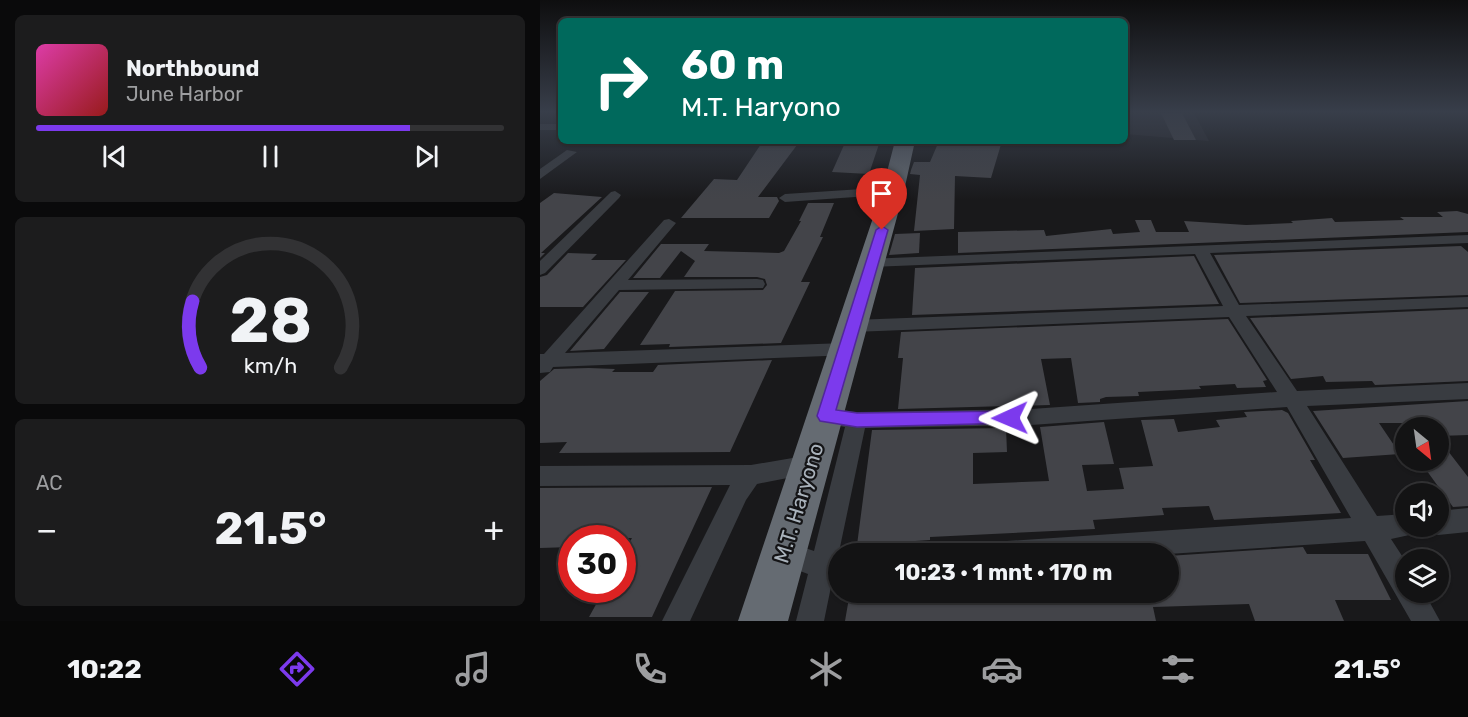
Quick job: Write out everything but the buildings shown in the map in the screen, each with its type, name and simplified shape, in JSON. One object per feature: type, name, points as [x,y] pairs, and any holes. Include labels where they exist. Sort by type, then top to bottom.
[{"type":"highway","name":"M.T. Haryono","points":[[763,621],[814,561],[811,464],[841,418],[849,338],[893,191],[904,144]]},
{"type":"street","points":[[540,175],[571,152]]},
{"type":"street","points":[[785,198],[893,191]]},
{"type":"street","points":[[540,270],[615,195]]},
{"type":"street","points":[[543,364],[669,223]]},
{"type":"street","points":[[871,262],[1468,239]]},
{"type":"street","points":[[1200,249],[1233,310],[1292,399],[1395,568]]},
{"type":"street","points":[[614,285],[757,284]]},
{"type":"street","points":[[543,364],[849,338],[1233,310],[1468,302]]},
{"type":"street","points":[[810,621],[814,561],[841,418],[1031,417],[1292,399],[1468,391]]},
{"type":"street","points":[[540,476],[751,475],[811,464]]},
{"type":"street","points":[[676,621],[738,492],[751,475]]},
{"type":"street","points":[[1449,522],[1468,520]]},
{"type":"street","points":[[1159,543],[1395,527]]},
{"type":"street","points":[[1415,603],[1426,621]]},
{"type":"route","points":[[882,230],[826,416],[857,420],[1010,418]]}]
